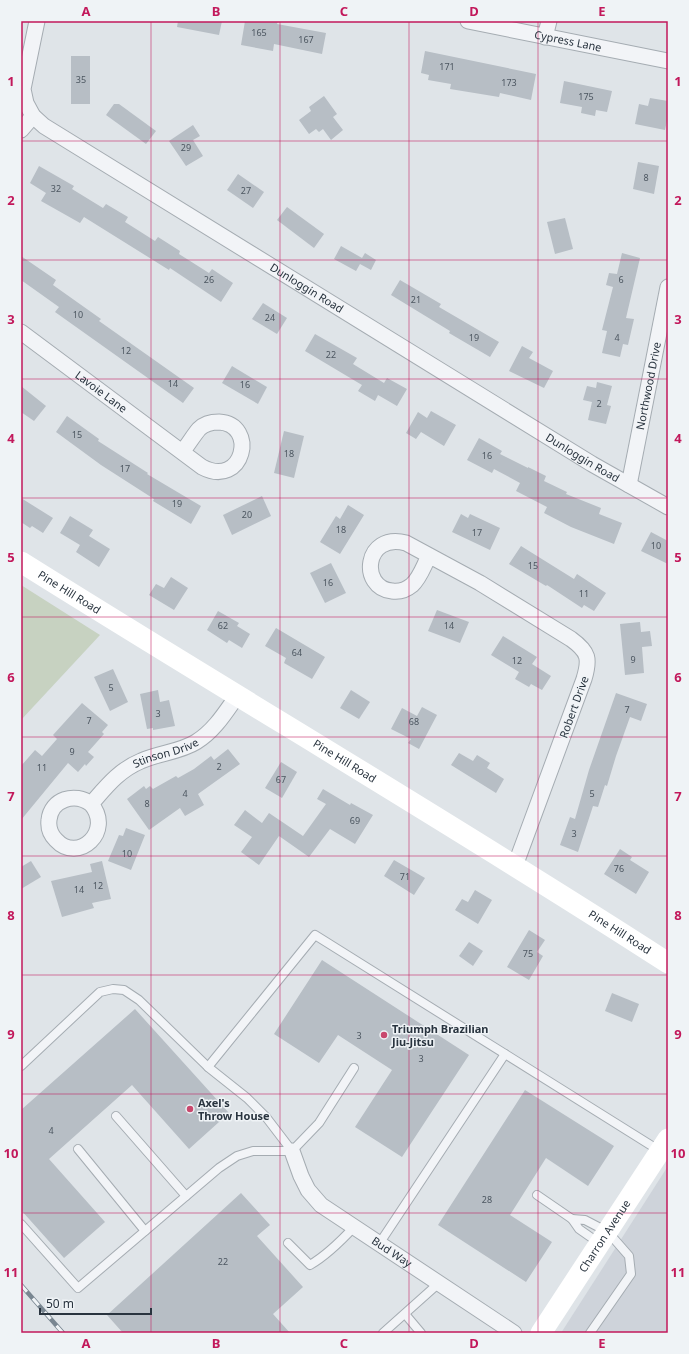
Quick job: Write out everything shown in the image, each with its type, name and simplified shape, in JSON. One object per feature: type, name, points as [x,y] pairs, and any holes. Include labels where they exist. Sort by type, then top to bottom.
[{"type":"street","name":"Dunloggin Road","points":[[37,21],[23,89],[26,103],[33,116],[44,126],[56,135],[585,460],[668,507]]},
{"type":"street","name":"Cypress Lane","points":[[468,21],[668,61]]},
{"type":"street","points":[[545,37],[549,21]]},
{"type":"street","points":[[21,130],[33,116]]},
{"type":"street","name":"Northwood Drive","points":[[629,485],[668,287]]},
{"type":"street","name":"Lavoie Lane","points":[[21,332],[182,452]]},
{"type":"street","name":"Robert Drive","points":[[429,556],[480,583],[571,639],[582,646],[587,656],[588,667],[584,679],[515,866]]},
{"type":"street","name":"Pine Hill Road","points":[[21,562],[668,962]]},
{"type":"street","name":"Stinson Drive","points":[[91,804],[113,778],[126,768],[142,760],[195,742],[207,734],[218,723],[237,696]]},
{"type":"street","name":"Charron Avenue","points":[[541,1333],[664,1145]]},
{"type":"street","name":"Bud Way","points":[[292,1151],[308,1190],[321,1205],[514,1333]]},
{"type":"lane","points":[[208,1067],[316,935],[505,1054],[664,1145]]},
{"type":"lane","points":[[21,1066],[100,992],[113,989],[124,990],[139,1000],[208,1067],[247,1098],[266,1117],[292,1151]]},
{"type":"lane","points":[[379,1244],[505,1054]]},
{"type":"lane","points":[[21,1224],[78,1288],[219,1168],[237,1156],[253,1151],[292,1151],[319,1123],[354,1068]]},
{"type":"lane","points":[[116,1116],[186,1196]]},
{"type":"lane","points":[[78,1149],[145,1231]]},
{"type":"lane","points":[[537,1195],[572,1218],[580,1229],[604,1238]]},
{"type":"lane","points":[[572,1218],[585,1220],[604,1238],[630,1256],[631,1274],[590,1333]]},
{"type":"lane","points":[[288,1243],[310,1265],[319,1260],[354,1227]]},
{"type":"lane","points":[[383,1333],[439,1283]]},
{"type":"lane","points":[[404,1314],[421,1333]]},
{"type":"shaded area","points":[[668,1166],[668,1333],[561,1333]]},
{"type":"green space","points":[[21,585],[100,635],[21,720]]},
{"type":"building","points":[[178,21],[222,21],[219,35],[177,27]]},
{"type":"building","points":[[245,21],[278,21],[277,24],[326,33],[322,54],[274,44],[273,51],[241,45]]},
{"type":"building","points":[[425,51],[536,74],[531,100],[500,93],[499,97],[450,89],[451,84],[428,80],[429,75],[421,73]]},
{"type":"building","points":[[71,56],[90,56],[90,104],[71,104]]},
{"type":"building","points":[[564,81],[612,91],[607,112],[596,110],[595,116],[581,113],[582,107],[560,103]]},
{"type":"building","points":[[324,96],[337,114],[333,117],[343,130],[331,140],[323,129],[319,132],[316,129],[309,134],[299,120],[311,111],[309,107]]},
{"type":"building","points":[[650,98],[668,101],[668,116],[665,130],[635,124],[639,104],[648,106]]},
{"type":"building","points":[[114,104],[119,104],[156,131],[146,144],[106,115]]},
{"type":"building","points":[[193,125],[200,136],[193,140],[203,156],[186,166],[169,141]]},
{"type":"building","points":[[638,162],[659,166],[654,194],[633,189]]},
{"type":"building","points":[[39,166],[74,186],[72,189],[103,208],[106,204],[128,217],[125,222],[155,241],[158,237],[180,251],[179,254],[209,273],[212,269],[233,283],[221,302],[170,268],[169,270],[84,217],[80,223],[41,201],[46,193],[30,183]]},
{"type":"building","points":[[238,174],[264,192],[253,208],[227,190]]},
{"type":"building","points":[[287,207],[324,234],[314,248],[277,220]]},
{"type":"building","points":[[565,218],[573,249],[555,254],[547,222]]},
{"type":"building","points":[[341,246],[362,258],[365,253],[376,260],[371,270],[360,264],[356,271],[334,259]]},
{"type":"building","points":[[622,253],[640,258],[626,318],[634,319],[628,345],[623,344],[620,357],[602,353],[607,331],[602,330],[613,287],[606,285],[609,273],[617,274]]},
{"type":"building","points":[[21,256],[56,280],[53,285],[101,319],[99,321],[194,388],[183,403],[55,312],[59,307],[21,280]]},
{"type":"building","points":[[400,280],[441,304],[439,307],[499,342],[490,357],[449,333],[450,331],[391,295]]},
{"type":"building","points":[[263,303],[287,318],[277,334],[252,319]]},
{"type":"building","points":[[315,334],[357,358],[353,364],[384,383],[387,378],[407,389],[397,406],[378,395],[375,401],[358,391],[362,385],[305,351]]},
{"type":"building","points":[[522,346],[533,352],[529,358],[553,371],[544,388],[509,371]]},
{"type":"building","points":[[232,366],[267,387],[258,404],[222,383]]},
{"type":"building","points":[[597,382],[612,386],[607,405],[611,406],[606,424],[588,420],[592,402],[583,400],[587,386],[596,388]]},
{"type":"building","points":[[21,386],[46,406],[34,421],[21,412]]},
{"type":"building","points":[[431,411],[456,425],[444,446],[421,432],[416,439],[406,433],[418,412],[427,418]]},
{"type":"building","points":[[67,416],[99,439],[98,441],[148,473],[147,474],[201,506],[191,524],[153,501],[154,499],[101,465],[56,432]]},
{"type":"building","points":[[284,431],[304,436],[294,478],[274,473]]},
{"type":"building","points":[[479,438],[502,451],[500,454],[546,476],[544,481],[567,492],[566,494],[601,508],[599,514],[622,523],[614,544],[571,527],[544,513],[547,507],[516,491],[520,483],[494,469],[492,473],[467,460]]},
{"type":"building","points":[[262,496],[271,516],[232,535],[223,515]]},
{"type":"building","points":[[21,498],[53,518],[43,533],[32,526],[30,528],[21,522]]},
{"type":"building","points":[[348,505],[364,515],[340,554],[320,542],[336,516],[340,519]]},
{"type":"building","points":[[461,514],[468,518],[470,514],[500,528],[490,550],[452,532]]},
{"type":"building","points":[[70,516],[93,530],[89,536],[110,549],[99,567],[76,552],[80,545],[60,533]]},
{"type":"building","points":[[651,532],[668,541],[668,564],[641,551]]},
{"type":"building","points":[[521,546],[574,579],[577,574],[606,593],[594,611],[584,605],[582,608],[547,585],[546,586],[509,564]]},
{"type":"building","points":[[331,563],[346,593],[325,603],[310,573]]},
{"type":"building","points":[[171,577],[188,588],[174,610],[149,595],[156,584],[164,588]]},
{"type":"building","points":[[437,610],[469,622],[460,643],[428,631]]},
{"type":"building","points":[[218,611],[239,623],[237,626],[250,634],[242,648],[229,640],[227,643],[207,630]]},
{"type":"building","points":[[640,622],[641,632],[650,631],[652,646],[642,647],[644,673],[625,675],[620,624]]},
{"type":"building","points":[[276,628],[325,657],[312,679],[284,663],[286,658],[265,646]]},
{"type":"building","points":[[503,636],[537,657],[532,664],[551,676],[542,690],[531,684],[529,687],[515,679],[519,672],[491,655]]},
{"type":"building","points":[[113,669],[128,702],[110,711],[94,677]]},
{"type":"building","points":[[158,690],[160,702],[169,700],[175,726],[153,730],[153,728],[147,729],[140,694]]},
{"type":"building","points":[[351,690],[370,702],[359,719],[340,708]]},
{"type":"building","points":[[616,693],[647,704],[641,721],[630,717],[607,786],[605,785],[598,807],[593,806],[578,852],[560,845],[570,817],[575,819],[589,770]]},
{"type":"building","points":[[82,703],[108,725],[102,732],[104,734],[88,752],[94,757],[78,772],[68,763],[21,820],[21,766],[35,750],[42,756],[57,739],[53,735]]},
{"type":"building","points":[[422,707],[437,715],[419,749],[408,743],[411,739],[391,729],[402,708],[417,716]]},
{"type":"building","points":[[228,749],[240,764],[198,794],[204,805],[185,816],[180,808],[149,830],[127,799],[144,786],[146,789],[150,786],[153,789],[176,776],[178,778],[194,769],[211,756],[214,760]]},
{"type":"building","points":[[459,753],[473,761],[477,755],[490,763],[487,768],[504,779],[496,793],[451,765]]},
{"type":"building","points":[[281,762],[297,772],[282,798],[265,788]]},
{"type":"building","points":[[323,789],[350,805],[351,803],[373,815],[355,844],[330,829],[309,857],[279,836],[259,865],[241,852],[252,837],[234,825],[245,810],[262,823],[269,813],[303,836],[326,804],[317,799]]},
{"type":"building","points":[[126,828],[145,835],[131,870],[108,861],[119,835],[123,836]]},
{"type":"building","points":[[620,849],[632,857],[630,860],[649,872],[636,894],[604,874]]},
{"type":"building","points":[[394,860],[425,878],[414,895],[384,876]]},
{"type":"building","points":[[31,861],[41,877],[21,889],[21,867]]},
{"type":"building","points":[[102,861],[111,899],[92,903],[94,908],[62,917],[51,881],[92,872],[90,864]]},
{"type":"building","points":[[475,890],[492,900],[478,924],[455,910],[462,899],[468,902]]},
{"type":"building","points":[[529,930],[545,940],[537,952],[543,956],[529,980],[507,967]]},
{"type":"building","points":[[469,942],[483,951],[473,966],[459,956]]},
{"type":"building","points":[[322,960],[469,1055],[402,1157],[355,1127],[392,1070],[338,1035],[319,1063],[274,1034]]},
{"type":"building","points":[[612,993],[639,1004],[632,1022],[605,1011]]},
{"type":"building","points":[[135,1009],[229,1113],[189,1149],[132,1085],[49,1159],[105,1222],[64,1258],[21,1210],[21,1110]]},
{"type":"building","points":[[525,1090],[614,1146],[588,1186],[546,1158],[510,1215],[552,1242],[526,1282],[438,1225]]},
{"type":"building","points":[[241,1193],[270,1225],[257,1236],[303,1287],[273,1314],[290,1333],[123,1333],[107,1315]]},
{"type":"railway","points":[[21,1285],[63,1333]]},
{"type":"place","name":"Triumph Brazilian Jiu-Jitsu","points":[[384,1035]]},
{"type":"place","name":"Axel's Throw House","points":[[190,1109]]}]
